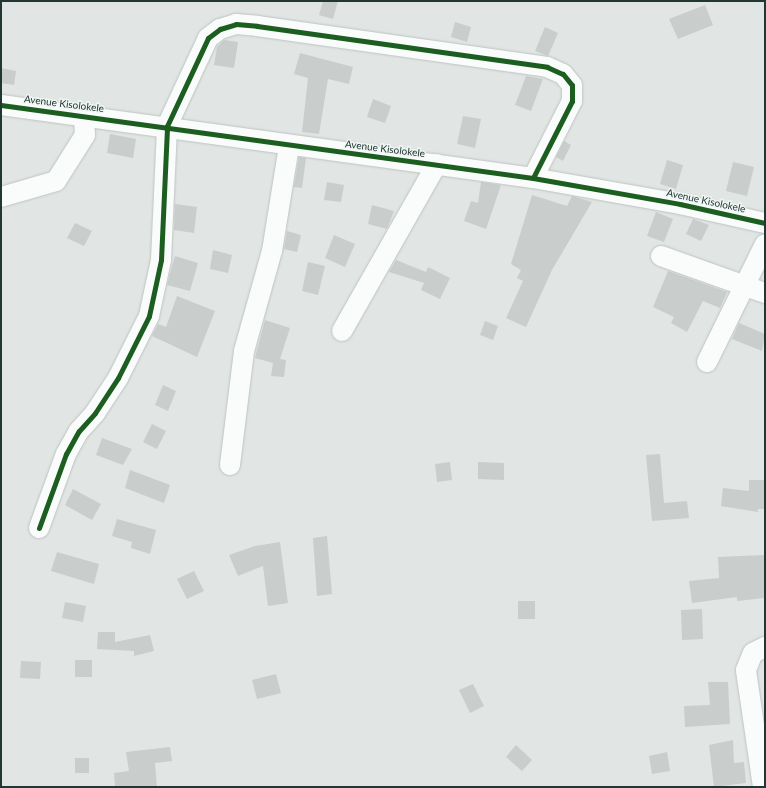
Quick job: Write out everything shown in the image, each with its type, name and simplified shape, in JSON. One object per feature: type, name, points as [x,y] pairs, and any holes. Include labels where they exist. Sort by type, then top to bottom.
[{"type":"street","points":[[39,528],[66,454],[79,431],[95,413],[118,378],[149,316],[162,260],[167,126],[208,38],[220,28],[236,24],[390,44],[547,67],[563,74],[572,85],[572,101],[533,178]]},
{"type":"street","name":"Avenue Kisolokele","points":[[1,105],[167,126],[289,146],[437,164],[533,178],[680,204],[765,223]]},
{"type":"street","points":[[1,197],[56,181],[85,135],[84,116]]},
{"type":"street","points":[[230,465],[244,352],[272,251],[289,146]]},
{"type":"street","points":[[342,332],[437,164]]},
{"type":"street","points":[[707,362],[765,244]]},
{"type":"street","points":[[661,256],[765,293]]},
{"type":"street","points":[[763,787],[746,670],[753,653],[765,648]]},
{"type":"building","points":[[323,1],[338,1],[333,19],[319,15]]},
{"type":"building","points":[[705,5],[713,25],[678,39],[669,19]]},
{"type":"building","points":[[455,22],[471,27],[467,42],[451,37]]},
{"type":"building","points":[[545,27],[558,33],[548,56],[535,51]]},
{"type":"building","points":[[224,40],[238,42],[234,68],[214,65],[217,47]]},
{"type":"building","points":[[300,53],[353,67],[349,84],[328,79],[319,134],[302,132],[308,78],[294,74]]},
{"type":"building","points":[[1,68],[16,71],[14,85],[1,83]]},
{"type":"building","points":[[526,76],[543,79],[531,111],[515,105]]},
{"type":"building","points":[[373,99],[391,106],[385,123],[367,117]]},
{"type":"building","points":[[463,116],[481,119],[475,148],[457,144]]},
{"type":"building","points":[[110,134],[136,139],[133,158],[107,153]]},
{"type":"building","points":[[564,141],[571,145],[563,161],[556,157]]},
{"type":"building","points":[[299,157],[306,158],[302,188],[294,187]]},
{"type":"building","points":[[667,160],[683,165],[676,189],[660,184]]},
{"type":"building","points":[[733,162],[754,167],[747,196],[726,191]]},
{"type":"building","points":[[327,182],[344,185],[341,202],[324,200]]},
{"type":"building","points":[[481,182],[501,185],[486,229],[464,221],[471,201],[478,203]]},
{"type":"building","points":[[532,195],[567,206],[572,196],[592,202],[552,270],[526,327],[506,318],[523,281],[517,278],[521,270],[511,264]]},
{"type":"building","points":[[175,204],[197,207],[194,233],[174,230]]},
{"type":"building","points":[[372,205],[394,211],[387,229],[368,224]]},
{"type":"building","points":[[656,212],[673,219],[664,242],[647,236]]},
{"type":"building","points":[[693,219],[709,225],[701,241],[686,234]]},
{"type":"building","points":[[75,223],[92,231],[84,246],[67,238]]},
{"type":"building","points":[[287,231],[301,235],[297,252],[284,249]]},
{"type":"building","points":[[334,235],[355,244],[345,267],[325,258]]},
{"type":"building","points":[[213,250],[232,255],[228,273],[210,269]]},
{"type":"building","points":[[175,256],[198,263],[190,291],[167,285]]},
{"type":"building","points":[[396,260],[426,272],[428,267],[450,278],[440,299],[421,290],[424,283],[389,272]]},
{"type":"building","points":[[308,262],[325,266],[318,295],[302,291]]},
{"type":"building","points":[[668,271],[727,292],[720,308],[703,301],[687,332],[671,323],[674,317],[653,307]]},
{"type":"building","points":[[177,296],[215,311],[197,357],[152,336],[158,324],[166,327]]},
{"type":"building","points":[[265,320],[290,328],[280,359],[286,360],[284,377],[271,376],[273,363],[255,358]]},
{"type":"building","points":[[485,321],[498,326],[493,340],[480,335]]},
{"type":"building","points":[[739,323],[765,334],[762,351],[732,339]]},
{"type":"building","points":[[163,385],[176,391],[168,411],[155,405]]},
{"type":"building","points":[[152,424],[166,431],[157,449],[143,442]]},
{"type":"building","points":[[102,438],[132,449],[123,465],[96,455]]},
{"type":"building","points":[[660,454],[664,503],[687,501],[689,518],[652,521],[646,455]]},
{"type":"building","points":[[450,462],[452,480],[437,482],[435,464]]},
{"type":"building","points":[[478,462],[504,463],[504,480],[478,479]]},
{"type":"building","points":[[130,470],[170,485],[164,503],[125,488]]},
{"type":"building","points":[[749,480],[765,480],[765,509],[758,509],[758,512],[721,506],[723,488],[749,491]]},
{"type":"building","points":[[73,489],[101,504],[92,520],[65,505]]},
{"type":"building","points":[[117,519],[156,530],[150,554],[131,548],[132,542],[112,536]]},
{"type":"building","points":[[327,536],[332,594],[317,596],[313,538]]},
{"type":"building","points":[[280,542],[288,603],[268,606],[263,566],[238,576],[229,555],[255,546]]},
{"type":"building","points":[[57,552],[99,564],[94,584],[51,571]]},
{"type":"building","points":[[765,555],[765,598],[737,601],[737,597],[692,603],[689,581],[719,578],[718,557]]},
{"type":"building","points":[[194,571],[204,591],[187,599],[177,579]]},
{"type":"building","points":[[518,601],[535,601],[535,619],[518,619]]},
{"type":"building","points":[[65,602],[86,606],[83,622],[62,618]]},
{"type":"building","points":[[702,609],[703,639],[682,640],[681,610]]},
{"type":"building","points":[[98,632],[115,632],[115,642],[150,635],[154,651],[134,656],[134,651],[97,649]]},
{"type":"building","points":[[75,660],[92,660],[92,677],[75,677]]},
{"type":"building","points":[[21,661],[41,662],[40,679],[20,678]]},
{"type":"building","points":[[276,674],[281,693],[257,699],[252,680]]},
{"type":"building","points":[[708,682],[728,682],[730,724],[685,727],[684,706],[710,705]]},
{"type":"building","points":[[473,684],[484,706],[470,713],[459,690]]},
{"type":"building","points":[[733,740],[734,763],[744,762],[746,783],[714,787],[709,745]]},
{"type":"building","points":[[516,745],[532,760],[522,771],[506,757]]},
{"type":"building","points":[[170,747],[172,761],[155,763],[157,787],[115,787],[114,773],[129,771],[126,752]]},
{"type":"building","points":[[667,752],[670,771],[652,774],[649,756]]},
{"type":"building","points":[[75,758],[89,758],[89,773],[75,773]]},
{"type":"cycle path","points":[[39,528],[66,454],[79,431],[95,413],[118,378],[149,316],[161,260],[167,126],[208,38],[220,29],[236,24],[257,26],[547,67],[563,74],[572,85],[572,101],[533,178]]},
{"type":"cycle path","points":[[1,105],[533,178],[680,204],[765,223]]}]
